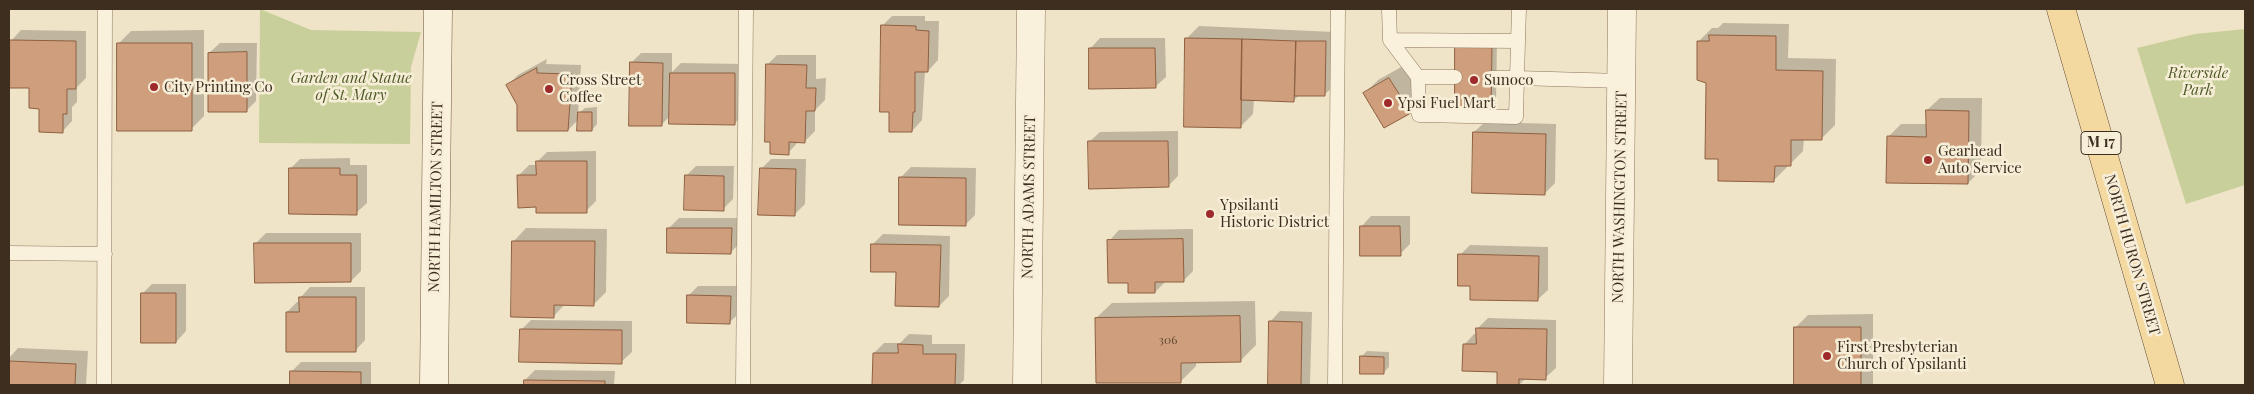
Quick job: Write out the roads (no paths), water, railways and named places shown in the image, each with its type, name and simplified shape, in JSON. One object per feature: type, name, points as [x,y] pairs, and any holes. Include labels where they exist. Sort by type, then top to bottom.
[{"type":"main road","name":"NORTH HURON STREET","points":[[2062,9],[2170,385]]},
{"type":"street","name":"NORTH HAMILTON STREET","points":[[434,385],[438,9]]},
{"type":"street","name":"NORTH ADAMS STREET","points":[[1027,385],[1031,9]]},
{"type":"street","name":"NORTH WASHINGTON STREET","points":[[1618,385],[1622,9]]},
{"type":"lane","points":[[104,385],[106,9]]},
{"type":"lane","points":[[744,385],[746,9]]},
{"type":"lane","points":[[1334,385],[1338,9]]},
{"type":"lane","points":[[1389,9],[1390,40],[1418,77],[1419,115],[1516,118],[1519,9]]},
{"type":"lane","points":[[1390,40],[1518,42]]},
{"type":"lane","points":[[1418,77],[1455,77]]},
{"type":"lane","points":[[1491,78],[1621,81]]},
{"type":"lane","points":[[9,253],[104,254]]},
{"type":"place","name":"Sunoco","points":[[1474,80]]},
{"type":"place","name":"City Printing Co","points":[[154,87]]},
{"type":"place","name":"Cross Street Coffee","points":[[549,89]]},
{"type":"place","name":"Ypsi Fuel Mart","points":[[1388,103]]},
{"type":"place","name":"Gearhead Auto Service","points":[[1928,160]]},
{"type":"place","name":"Ypsilanti Historic District","points":[[1210,214]]},
{"type":"place","name":"First Presbyterian Church of Ypsilanti","points":[[1827,356]]},
{"type":"park label","name":"Riverside Park","points":[[2198,82]]},
{"type":"park label","name":"Garden and Statue of St. Mary","points":[[351,86]]}]
